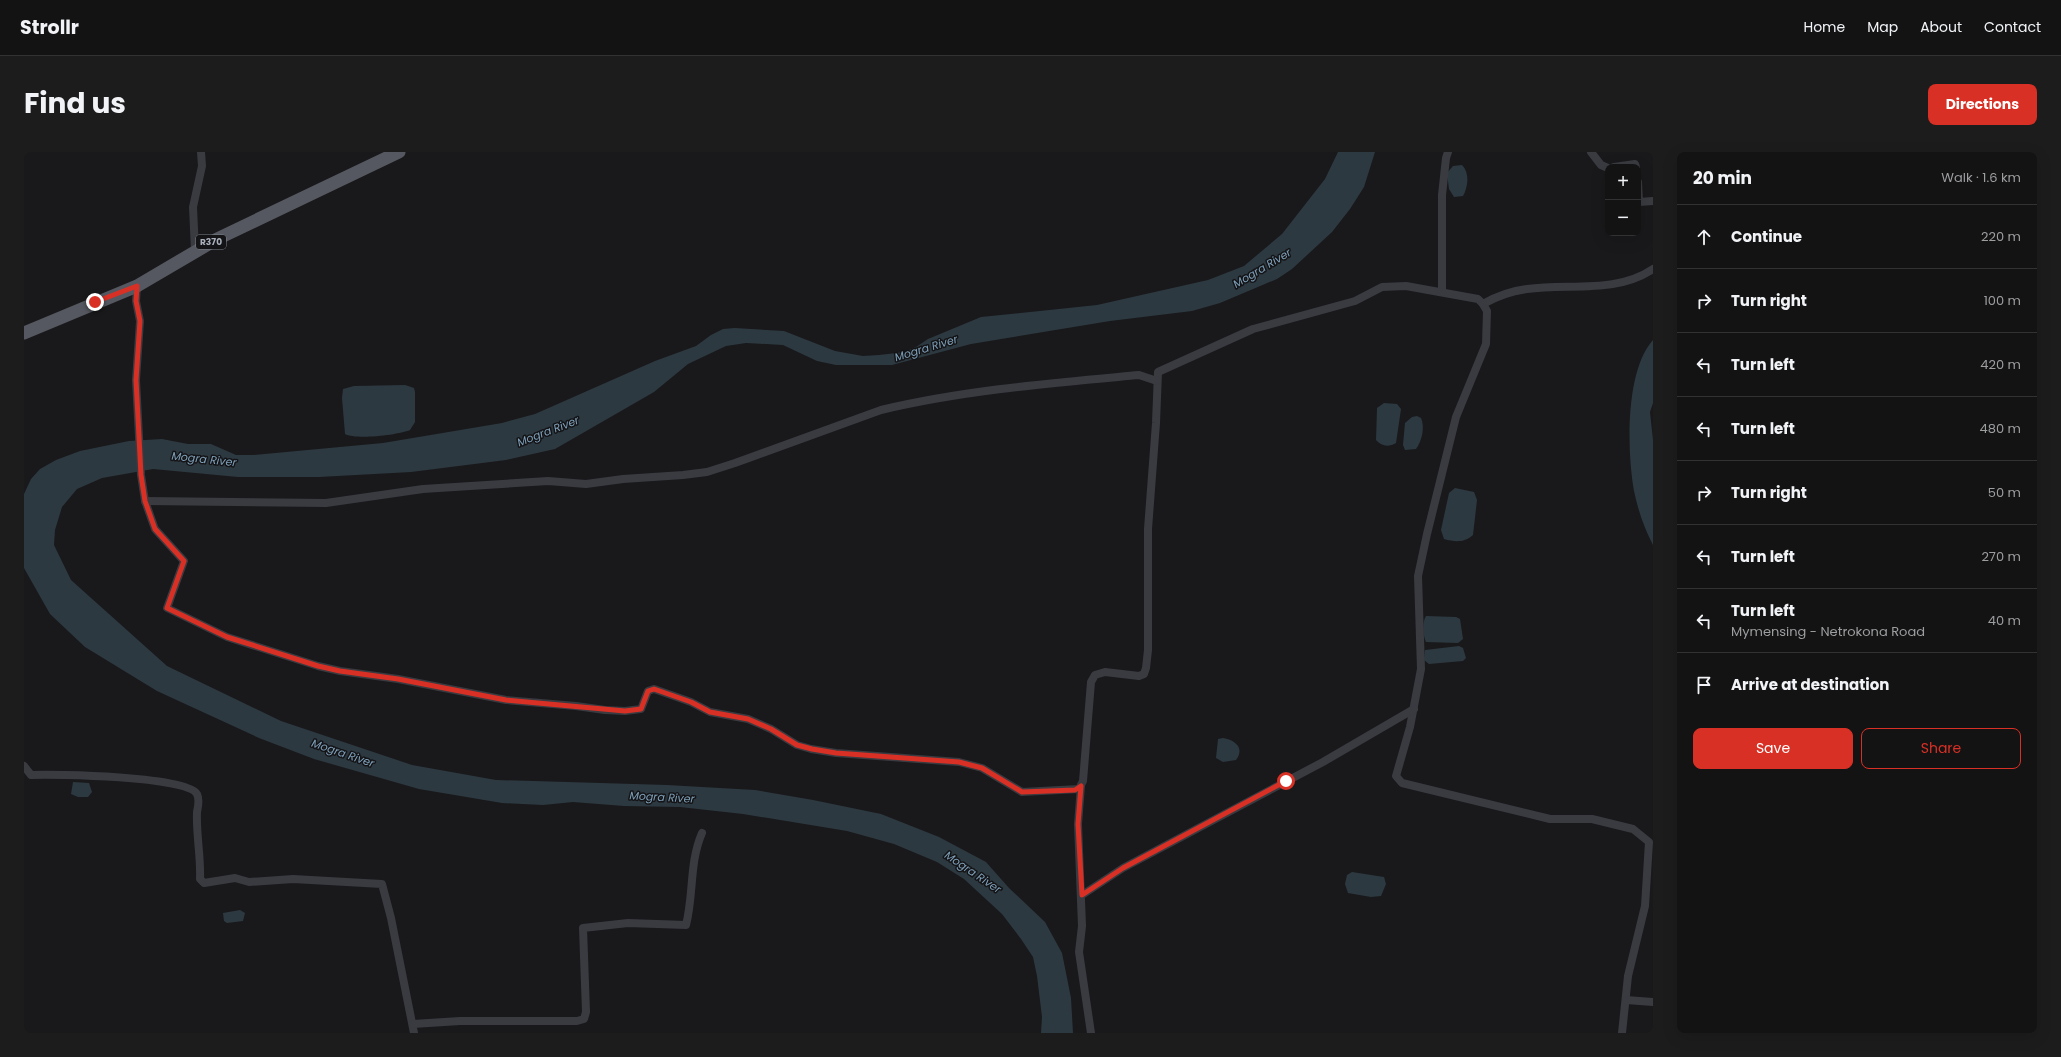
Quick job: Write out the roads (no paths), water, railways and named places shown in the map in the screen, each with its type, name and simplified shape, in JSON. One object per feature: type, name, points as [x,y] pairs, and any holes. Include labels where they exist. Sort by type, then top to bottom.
[{"type":"main road","name":"R370","points":[[24,333],[137,286],[195,251],[399,152]]},
{"type":"street","points":[[195,251],[193,207],[202,166],[202,152]]},
{"type":"street","points":[[1442,292],[1442,195],[1448,152]]},
{"type":"street","points":[[1591,152],[1601,165],[1605,167]]},
{"type":"street","points":[[1639,200],[1639,202],[1653,201]]},
{"type":"street","points":[[1483,304],[1501,294],[1529,288],[1569,288],[1629,282],[1653,269]]},
{"type":"street","points":[[137,286],[136,301],[140,321],[136,380],[141,475],[145,501],[155,529],[184,561],[167,608],[227,637],[318,666],[506,700],[605,710],[625,711],[641,709],[648,691],[654,689],[691,702],[710,712],[748,719],[771,729],[797,745],[812,749],[836,753],[959,762],[982,768],[1022,792],[1075,790],[1081,786]]},
{"type":"street","points":[[1091,1033],[1079,952],[1082,926],[1082,895],[1078,824],[1091,682],[1095,675],[1105,672],[1139,676],[1144,674],[1146,668],[1148,650],[1148,528],[1156,423],[1158,372],[1163,368],[1199,355],[1253,329],[1355,301],[1382,287],[1406,286],[1478,299],[1483,304],[1486,311],[1487,320],[1486,344],[1456,417],[1442,467],[1418,576],[1421,669],[1414,709],[1396,776],[1398,781],[1550,819],[1592,819],[1633,829],[1648,842],[1645,906],[1628,976],[1622,1033]]},
{"type":"street","points":[[145,501],[326,503],[423,489],[548,481],[586,484],[623,479],[683,475],[706,472],[881,410],[904,405],[1016,386],[1139,375],[1157,381]]},
{"type":"street","points":[[1082,895],[1123,868],[1323,762],[1414,709]]},
{"type":"street","points":[[24,766],[31,775],[85,775],[172,784],[190,788],[197,793],[199,800],[197,812],[200,879],[204,883],[235,878],[249,882],[293,880],[382,884],[414,1033]]},
{"type":"street","points":[[413,1024],[460,1021],[577,1021],[584,1019],[586,1012],[583,928],[628,922],[686,925],[690,910],[694,862],[702,833]]},
{"type":"street","points":[[1626,1000],[1653,1002]]},
{"type":"water","name":"Mogra River","points":[[1338,152],[1375,152],[1364,187],[1350,209],[1332,232],[1292,269],[1277,279],[1220,303],[1192,311],[1110,321],[971,344],[892,365],[836,365],[817,361],[783,345],[746,343],[726,346],[688,364],[654,392],[555,449],[506,460],[411,472],[319,477],[238,477],[153,469],[102,478],[77,489],[62,507],[55,530],[54,545],[71,580],[167,666],[281,721],[412,765],[496,780],[667,785],[755,790],[881,814],[939,837],[986,862],[1009,888],[1045,922],[1062,953],[1071,998],[1073,1033],[1041,1033],[1042,1017],[1033,957],[1002,914],[964,879],[937,862],[894,844],[847,831],[743,814],[680,807],[624,806],[573,802],[543,805],[502,803],[419,789],[314,759],[259,738],[157,691],[85,647],[50,614],[24,568],[24,494],[31,479],[40,469],[56,460],[80,451],[129,441],[162,439],[188,444],[211,444],[236,455],[253,455],[383,443],[502,423],[535,414],[655,361],[696,346],[711,335],[723,329],[735,328],[784,331],[835,351],[863,356],[879,355],[905,352],[928,339],[981,317],[1097,305],[1208,280],[1244,266],[1282,234],[1325,179]]},
{"type":"water","points":[[1462,165],[1465,168],[1467,176],[1466,188],[1463,196],[1454,197],[1449,189],[1447,173],[1453,166]]},
{"type":"water","points":[[1653,340],[1653,403],[1650,412],[1653,440],[1653,545],[1637,505],[1634,491],[1630,455],[1630,412],[1637,371],[1644,354]]},
{"type":"water","points":[[405,385],[414,388],[415,392],[415,422],[410,430],[396,434],[367,437],[350,436],[345,434],[342,398],[343,389],[354,386]]},
{"type":"water","points":[[1384,403],[1397,404],[1401,409],[1396,443],[1388,446],[1381,444],[1376,440],[1377,408]]},
{"type":"water","points":[[1417,416],[1421,418],[1423,426],[1420,442],[1416,449],[1405,450],[1403,445],[1405,423],[1412,417]]},
{"type":"water","points":[[1455,488],[1474,492],[1477,500],[1473,535],[1470,538],[1459,541],[1444,539],[1441,530],[1449,493]]},
{"type":"water","points":[[1426,616],[1456,617],[1460,619],[1463,639],[1458,643],[1426,642],[1423,629]]},
{"type":"water","points":[[1459,646],[1463,648],[1466,658],[1463,661],[1429,664],[1424,660],[1425,650]]},
{"type":"water","points":[[1223,738],[1235,743],[1239,748],[1239,756],[1236,760],[1223,762],[1216,758],[1218,739]]},
{"type":"water","points":[[73,782],[89,783],[92,792],[88,797],[78,797],[71,794]]},
{"type":"water","points":[[1352,872],[1384,877],[1386,884],[1381,896],[1371,897],[1348,893],[1345,884],[1347,875]]},
{"type":"water","points":[[240,910],[245,913],[243,921],[227,923],[224,921],[223,913]]}]
